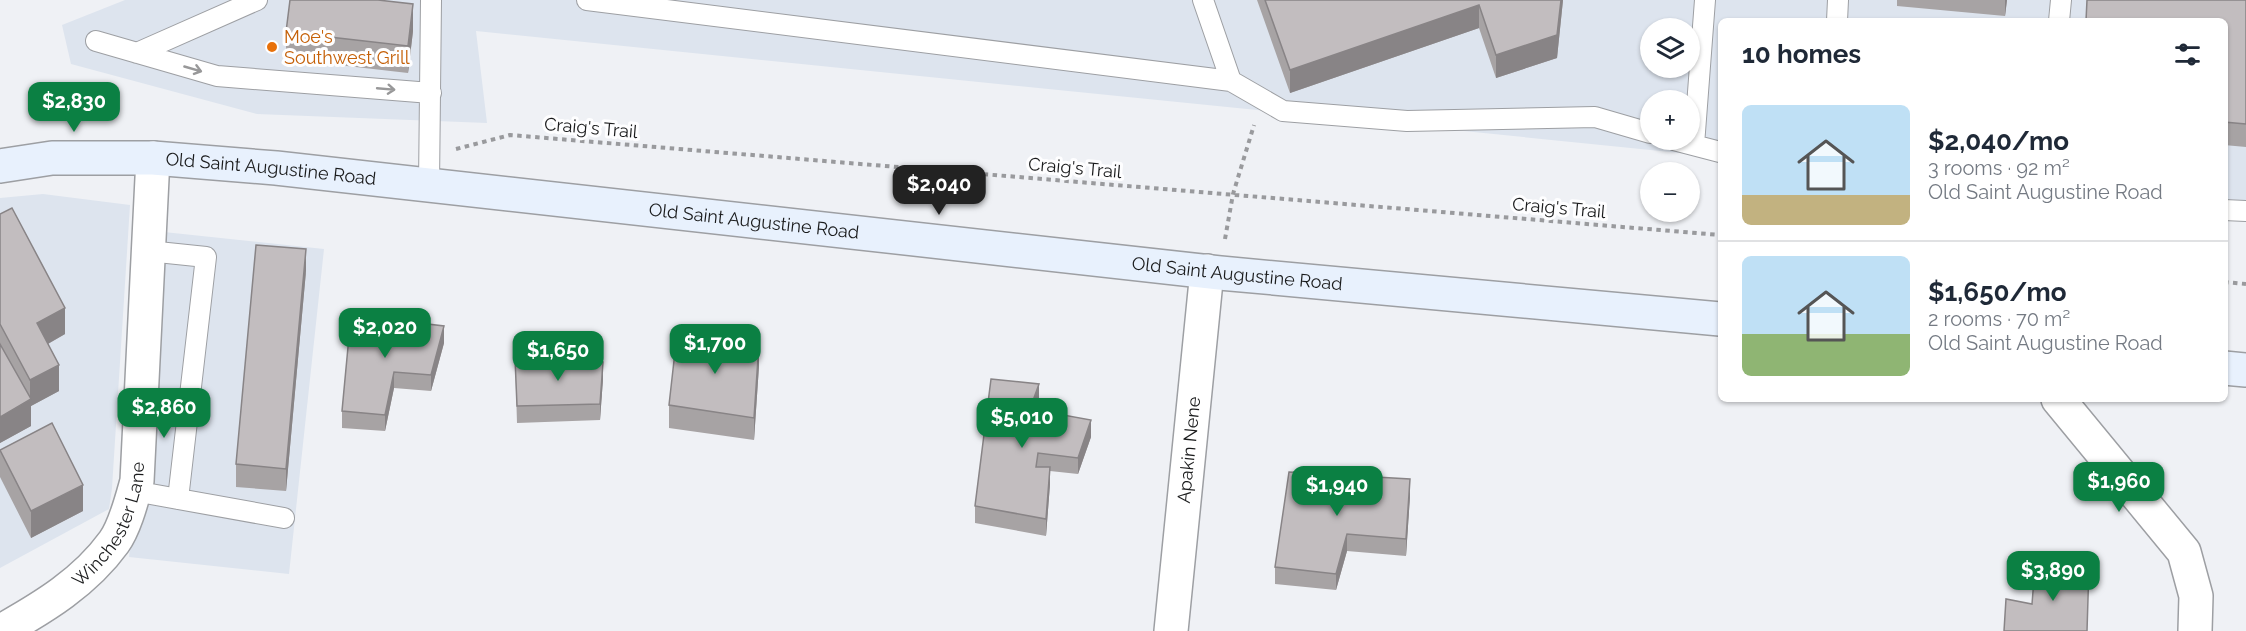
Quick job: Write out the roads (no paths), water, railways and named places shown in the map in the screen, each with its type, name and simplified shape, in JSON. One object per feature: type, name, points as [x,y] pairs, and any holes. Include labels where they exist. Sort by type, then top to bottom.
[{"type":"street","name":"Old Saint Augustine Road","points":[[0,166],[52,158],[153,158],[276,168],[429,170],[1213,272],[1718,319]]},
{"type":"street","name":"Winchester Lane","points":[[1,631],[41,609],[80,581],[116,541],[134,491],[137,481],[153,158]]},
{"type":"street","name":"Apakin Nene","points":[[1171,631],[1213,272]]},
{"type":"street","points":[[2228,368],[2246,370]]},
{"type":"street","points":[[2060,402],[2184,552],[2196,596],[2195,631]]},
{"type":"lane","points":[[137,53],[257,0]]},
{"type":"lane","points":[[429,170],[431,0]]},
{"type":"lane","points":[[587,0],[1231,81],[1283,111],[1407,121],[1595,117],[1640,130]]},
{"type":"lane","points":[[1203,0],[1231,81]]},
{"type":"lane","points":[[1698,90],[1705,0]]},
{"type":"lane","points":[[1837,18],[1839,0]]},
{"type":"lane","points":[[2058,18],[2061,0]]},
{"type":"lane","points":[[96,41],[217,76],[431,93]]},
{"type":"lane","points":[[1700,147],[1718,152]]},
{"type":"lane","points":[[2228,210],[2246,211]]},
{"type":"lane","points":[[148,251],[206,257],[178,499]]},
{"type":"lane","points":[[134,491],[284,518]]},
{"type":"place","name":"Moe's Southwest Grill","points":[[272,47]]}]
